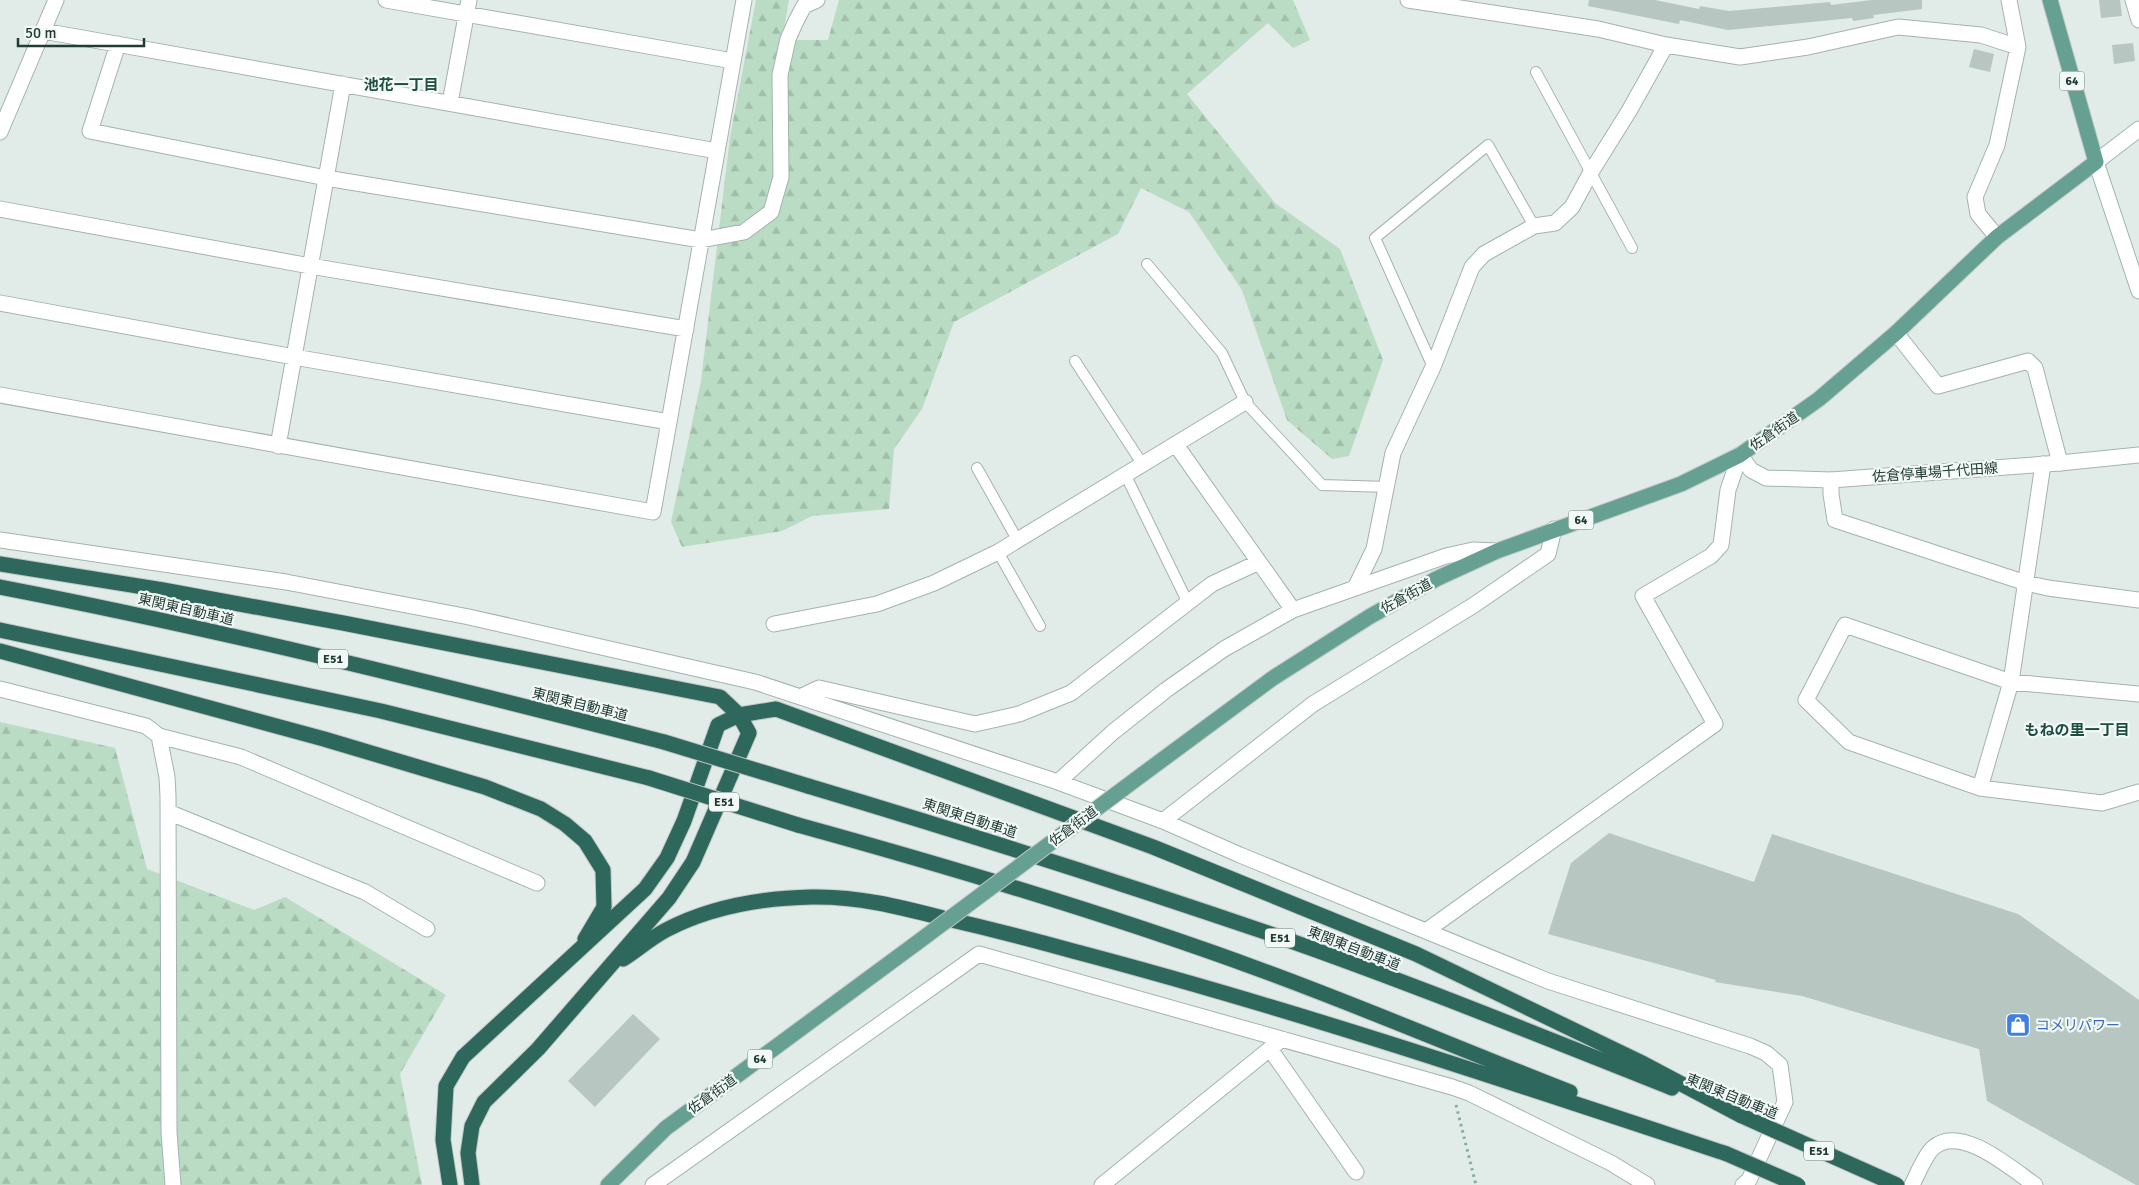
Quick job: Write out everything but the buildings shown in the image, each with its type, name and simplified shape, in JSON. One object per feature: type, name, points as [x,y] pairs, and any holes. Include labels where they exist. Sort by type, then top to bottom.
[{"type":"highway","points":[[0,564],[163,590],[343,623],[720,697],[739,715],[749,733],[693,862],[669,898],[606,971],[538,1049],[484,1102],[472,1126],[468,1153],[472,1185]]},
{"type":"highway","name":"東関東自動車道","points":[[0,587],[111,609],[382,670],[664,742],[945,826],[1270,934],[1516,1027],[1742,1116],[1897,1185]]},
{"type":"highway","name":"E51","points":[[0,630],[381,711],[650,778],[798,825],[933,862],[1252,967],[1727,1154],[1798,1185]]},
{"type":"highway","points":[[0,651],[324,739],[485,787],[541,809],[564,824],[585,842],[604,870],[604,906],[576,953]]},
{"type":"highway","points":[[450,1185],[444,1140],[446,1086],[463,1058],[645,889],[667,858],[684,820],[718,725],[739,715],[776,709],[1153,847],[1416,954],[1640,1062],[1742,1116]]},
{"type":"highway","points":[[606,971],[666,930],[697,916],[734,904],[771,899],[812,897],[850,898],[885,903],[1007,933],[1210,989],[1391,1043],[1727,1154]]},
{"type":"main road","name":"64","points":[[2050,0],[2096,162]]},
{"type":"main road","name":"佐倉街道","points":[[608,1185],[666,1128],[1273,678],[1369,617],[1436,579],[1498,551],[1554,529],[1681,484],[1740,455],[1819,399],[1896,333],[1997,237],[2096,162]]},
{"type":"street","points":[[0,132],[6,101],[43,31],[56,0]]},
{"type":"street","points":[[386,0],[467,7],[733,61]]},
{"type":"street","points":[[0,395],[653,512],[744,0]]},
{"type":"street","points":[[118,44],[90,131],[326,178],[701,240],[744,232],[772,212],[781,177],[780,75],[788,39],[796,21],[804,6],[817,0]]},
{"type":"street","points":[[1408,0],[1598,30],[1666,45],[1740,57],[1808,47],[1898,27],[1981,35],[2018,47]]},
{"type":"street","points":[[1997,237],[1978,214],[1975,198],[1997,145],[2018,47],[2009,0]]},
{"type":"street","points":[[2133,0],[2139,20]]},
{"type":"street","points":[[450,103],[467,7]]},
{"type":"street","points":[[43,31],[717,151]]},
{"type":"street","points":[[1356,586],[1374,549],[1388,487],[1393,453],[1433,367],[1472,268],[1484,254],[1534,226],[1555,223],[1572,207],[1590,172],[1629,111],[1666,45]]},
{"type":"street","points":[[278,446],[343,84]]},
{"type":"street","points":[[2139,129],[2096,162],[2139,291]]},
{"type":"street","points":[[0,209],[310,266],[686,329]]},
{"type":"street","points":[[0,303],[294,357],[669,422]]},
{"type":"street","points":[[1896,333],[1938,386],[2028,361],[2035,368],[2060,463]]},
{"type":"street","points":[[774,624],[877,604],[934,583],[1018,541],[1245,402]]},
{"type":"street","points":[[1176,445],[1293,610]]},
{"type":"street","points":[[1426,931],[1715,724],[1643,596],[1711,556],[1721,545],[1728,490],[1740,455]]},
{"type":"street","name":"佐倉停車場千代田線","points":[[1740,455],[1751,470],[1766,478],[1831,480],[2060,463],[2139,455]]},
{"type":"street","points":[[1980,788],[2011,682],[2043,464]]},
{"type":"street","points":[[1831,480],[1835,520],[2026,583],[2048,588],[2139,600]]},
{"type":"street","points":[[1163,821],[1313,704],[1474,605],[1548,554],[1554,529]]},
{"type":"street","points":[[0,540],[286,582],[469,617],[755,682],[1058,782],[1163,821],[1240,855],[1548,981],[1750,1046],[1766,1053],[1780,1065],[1785,1102],[1749,1180],[1743,1185]]},
{"type":"street","points":[[1058,782],[1113,732],[1166,690],[1224,649],[1293,610],[1356,586],[1446,556],[1474,550],[1498,551]]},
{"type":"street","points":[[800,697],[819,688],[975,724],[1010,716],[1071,693],[1212,584],[1259,562]]},
{"type":"street","points":[[2139,694],[2011,682],[1845,625],[1806,700],[1849,742],[1980,788],[2102,803],[2139,792]]},
{"type":"street","points":[[0,689],[146,726],[159,736],[241,756],[537,884]]},
{"type":"street","points":[[159,736],[167,777],[169,1132],[173,1185]]},
{"type":"street","points":[[168,812],[365,892],[427,929]]},
{"type":"street","points":[[653,1185],[979,954],[1276,1044],[1470,1093],[1611,1163],[1647,1185]]},
{"type":"street","points":[[1276,1044],[1356,1172]]},
{"type":"street","points":[[1102,1185],[1276,1044]]},
{"type":"street","points":[[1912,1185],[1932,1148],[1947,1140],[1970,1143],[2035,1185]]},
{"type":"lane","points":[[1536,72],[1632,248]]},
{"type":"lane","points":[[1433,367],[1374,238],[1488,145],[1534,226]]},
{"type":"lane","points":[[1147,264],[1222,353],[1245,402],[1322,485],[1388,487]]},
{"type":"lane","points":[[1075,361],[1143,465]]},
{"type":"lane","points":[[977,468],[1018,541]]},
{"type":"lane","points":[[1126,476],[1188,603]]},
{"type":"lane","points":[[998,552],[1040,626]]},
{"type":"path","points":[[1452,1087],[1476,1185]]},
{"type":"green space","points":[[756,0],[789,0],[782,40],[828,40],[839,0],[1293,0],[1310,40],[1293,48],[1268,23],[1187,94],[1275,203],[1340,249],[1383,360],[1349,456],[1332,459],[1287,420],[1242,290],[1189,212],[1141,188],[1118,234],[954,322],[922,409],[894,449],[889,509],[812,516],[782,531],[682,547],[671,522],[701,381],[730,137]]},
{"type":"green space","points":[[0,722],[115,748],[147,869],[254,910],[285,897],[446,995],[400,1074],[422,1185],[0,1185]]},
{"type":"place","name":"コメリパワー","points":[[2018,1025]]},
{"type":"district","name":"池花一丁目","points":[[401,85]]},
{"type":"district","name":"もねの里一丁目","points":[[2077,730]]}]
